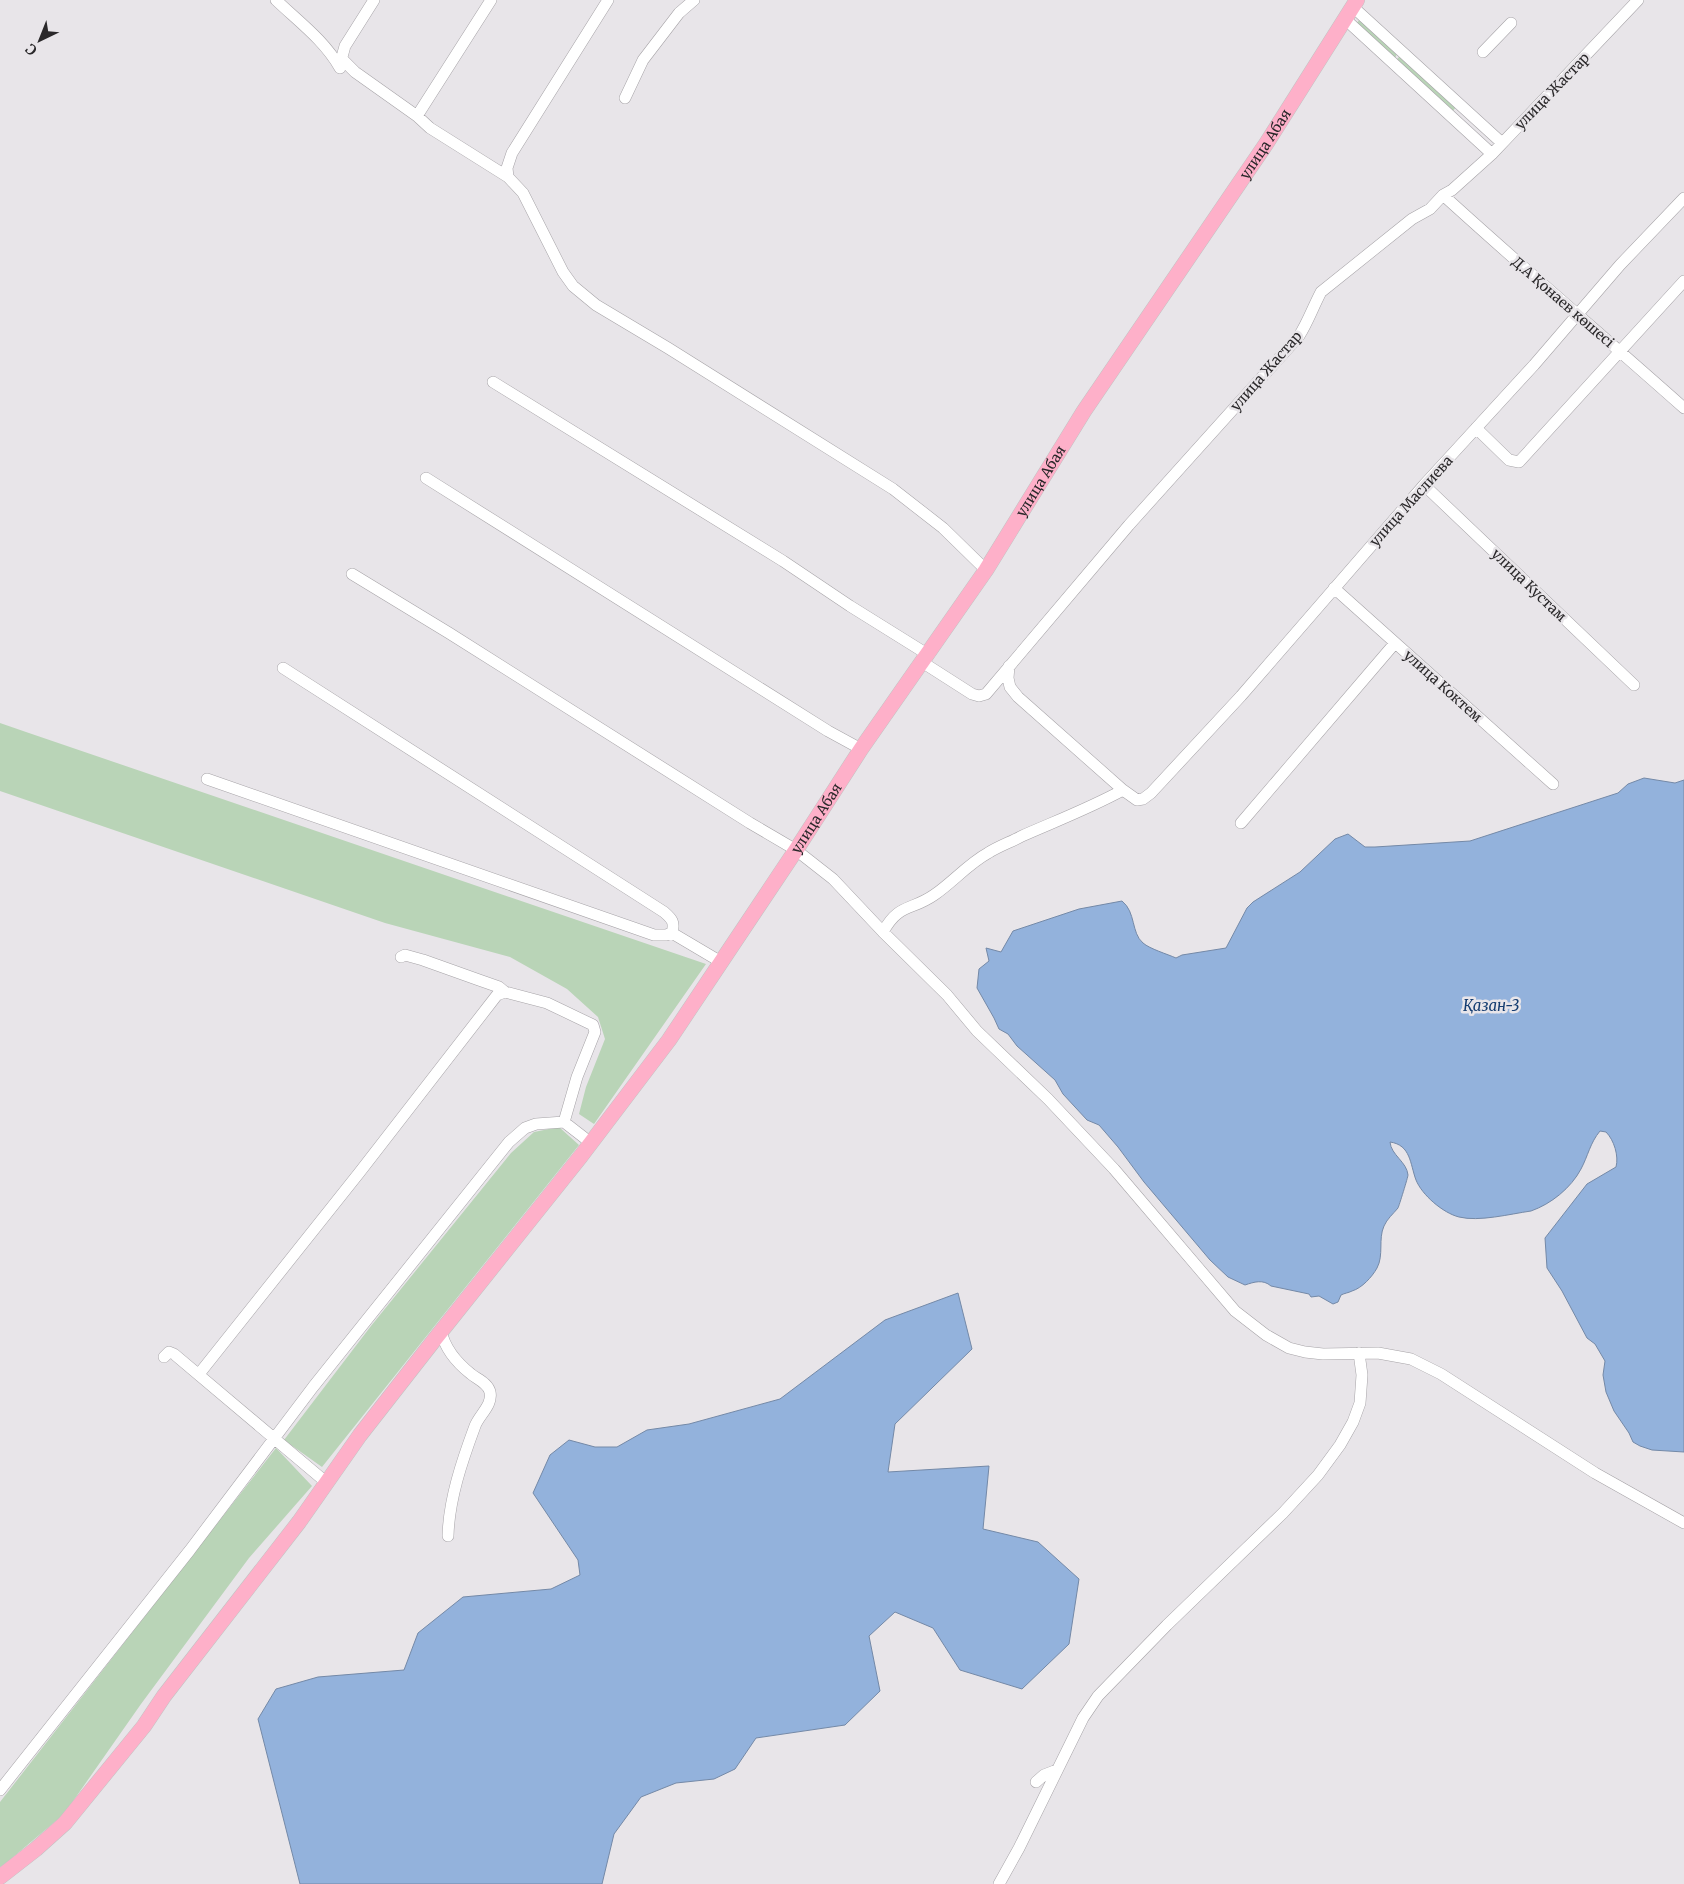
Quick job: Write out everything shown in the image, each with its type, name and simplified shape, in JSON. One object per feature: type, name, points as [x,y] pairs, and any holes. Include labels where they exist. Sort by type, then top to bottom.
[{"type":"main road","name":"улица Абая","points":[[0,1877],[36,1850],[65,1822],[144,1726],[164,1696],[299,1522],[360,1435],[591,1143],[669,1040],[861,749],[986,570],[1089,403],[1266,144],[1352,9]]},
{"type":"street","points":[[276,0],[332,54],[340,68],[345,46],[374,0]]},
{"type":"street","points":[[417,116],[491,0]]},
{"type":"street","points":[[508,177],[507,168],[512,153],[608,0]]},
{"type":"street","points":[[625,98],[643,60],[679,13],[694,0]]},
{"type":"street","name":"улица Жастар","points":[[493,382],[784,561],[924,658],[972,694],[978,696],[986,694],[1135,518],[1299,336],[1321,292],[1412,219],[1430,209],[1443,195],[1452,190],[1492,154],[1638,0]]},
{"type":"street","points":[[1352,9],[1502,143]]},
{"type":"street","points":[[1352,9],[1492,154]]},
{"type":"street","points":[[1484,52],[1511,23]]},
{"type":"street","points":[[341,58],[355,72],[417,116],[430,128],[508,177],[523,193],[563,272],[573,286],[596,306],[668,348],[893,489],[943,528],[986,570]]},
{"type":"street","name":"Д.А Қонаев көшесі","points":[[1443,195],[1512,258],[1578,313],[1684,408]]},
{"type":"street","name":"улица Маслиева","points":[[1123,790],[1137,800],[1151,793],[1241,696],[1424,485],[1534,365],[1620,266],[1684,198]]},
{"type":"street","points":[[1476,428],[1510,460],[1519,462],[1619,350],[1684,282]]},
{"type":"street","points":[[426,478],[828,731],[861,749]]},
{"type":"street","name":"улица Кустам","points":[[1424,485],[1634,685]]},
{"type":"street","points":[[352,574],[796,850],[833,879],[947,995],[977,1031],[1048,1099],[1114,1169],[1235,1311],[1266,1335],[1289,1348],[1323,1354],[1378,1353],[1410,1359],[1441,1374],[1595,1473],[1684,1523]]},
{"type":"street","name":"улица Коктем","points":[[1334,588],[1552,784]]},
{"type":"street","points":[[1240,823],[1395,643]]},
{"type":"street","points":[[883,932],[895,915],[904,908],[920,903],[934,895],[964,869],[988,852],[1055,821],[1096,805],[1123,790],[1018,697],[1010,687],[1008,678],[1009,666]]},
{"type":"street","points":[[283,668],[664,912],[673,921],[672,933]]},
{"type":"street","points":[[207,779],[654,935],[672,933],[721,962]]},
{"type":"street","points":[[401,957],[405,955],[423,960],[499,987],[505,992],[547,1003],[593,1025],[595,1032],[577,1076],[564,1122]]},
{"type":"street","points":[[199,1374],[359,1173],[497,995],[505,992]]},
{"type":"street","points":[[0,1790],[190,1550],[313,1387],[509,1142],[525,1128],[536,1124],[564,1122],[591,1143]]},
{"type":"street","points":[[441,1331],[443,1341],[451,1354],[488,1388],[490,1393],[486,1410],[477,1422],[460,1469],[449,1518],[448,1536]]},
{"type":"street","points":[[164,1357],[169,1352],[174,1354],[327,1483]]},
{"type":"street","points":[[999,1884],[1020,1848],[1082,1718],[1098,1696],[1318,1475],[1349,1430],[1360,1403],[1362,1375],[1359,1353]]},
{"type":"street","points":[[1036,1782],[1044,1775],[1057,1770]]},
{"type":"green space","points":[[1360,19],[1397,54],[1395,58],[1356,24]]},
{"type":"green space","points":[[1400,56],[1456,107],[1452,112],[1396,60]]},
{"type":"green space","points":[[0,723],[706,964],[594,1124],[579,1114],[586,1087],[605,1039],[598,1017],[567,989],[510,957],[385,923],[0,791]]},
{"type":"green space","points":[[559,1127],[579,1145],[322,1467],[284,1440],[371,1326],[511,1153],[534,1132]]},
{"type":"green space","points":[[276,1448],[312,1486],[249,1558],[141,1704],[64,1814],[0,1867],[0,1802]]},
{"type":"water","name":"Қазан-3","points":[[1644,778],[1675,783],[1684,780],[1684,1452],[1652,1450],[1633,1442],[1614,1411],[1606,1392],[1603,1375],[1605,1361],[1595,1344],[1587,1338],[1562,1291],[1547,1268],[1545,1238],[1587,1184],[1616,1167],[1615,1148],[1606,1132],[1600,1131],[1577,1176],[1553,1200],[1531,1211],[1476,1219],[1453,1215],[1434,1203],[1419,1186],[1406,1151],[1397,1144],[1390,1142],[1393,1151],[1405,1166],[1408,1175],[1398,1208],[1387,1221],[1382,1231],[1379,1263],[1366,1282],[1356,1290],[1341,1295],[1338,1302],[1333,1304],[1319,1296],[1311,1297],[1309,1294],[1271,1286],[1265,1282],[1245,1285],[1228,1277],[1210,1260],[1099,1125],[1087,1120],[1063,1094],[1055,1080],[1017,1046],[1008,1034],[999,1029],[977,988],[979,969],[989,961],[986,948],[1001,952],[1013,931],[1079,909],[1122,901],[1130,911],[1139,939],[1146,945],[1176,958],[1182,955],[1226,948],[1247,908],[1253,902],[1300,872],[1335,839],[1348,834],[1365,847],[1470,841],[1618,793],[1628,784]]},
{"type":"water","points":[[958,1293],[972,1349],[895,1424],[888,1472],[989,1466],[983,1529],[1038,1542],[1079,1579],[1069,1644],[1022,1689],[960,1670],[933,1628],[895,1612],[869,1636],[880,1691],[845,1725],[756,1738],[735,1769],[714,1779],[676,1783],[641,1797],[614,1834],[602,1884],[300,1884],[258,1719],[276,1689],[318,1677],[404,1670],[418,1633],[463,1597],[551,1589],[580,1575],[578,1560],[533,1493],[550,1455],[569,1440],[595,1447],[617,1447],[647,1430],[689,1424],[780,1399],[885,1320]]}]
